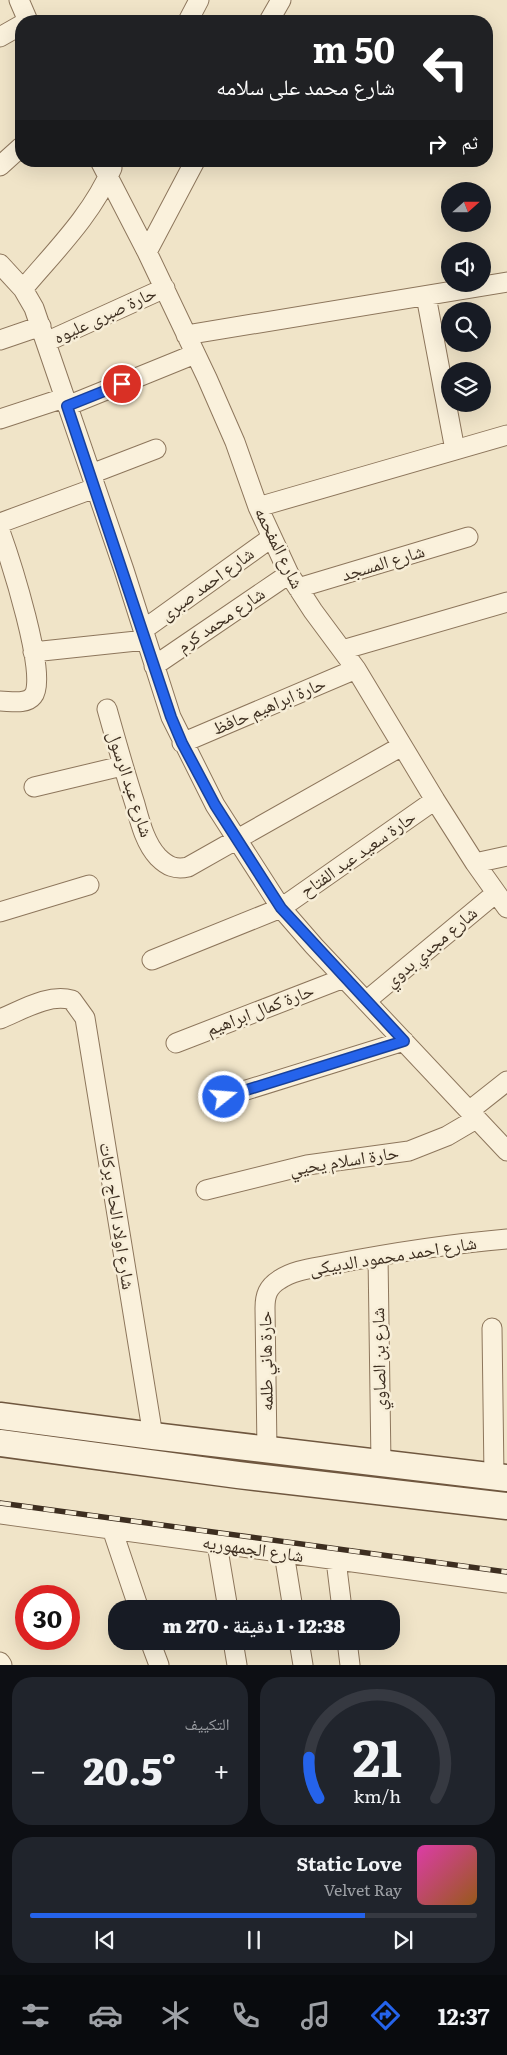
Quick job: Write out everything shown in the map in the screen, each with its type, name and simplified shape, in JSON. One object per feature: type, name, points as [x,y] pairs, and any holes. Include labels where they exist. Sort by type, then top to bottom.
[{"type":"main road","points":[[0,1414],[153,1436],[500,1477]]},
{"type":"main road","points":[[3,1443],[238,1474],[507,1506]]},
{"type":"street","points":[[18,0],[25,15]]},
{"type":"street","points":[[191,15],[200,0]]},
{"type":"street","points":[[272,15],[281,0]]},
{"type":"street","points":[[0,37],[15,28]]},
{"type":"street","points":[[0,166],[15,153]]},
{"type":"street","points":[[22,289],[86,214],[108,167]]},
{"type":"street","name":"شارع المفحمه","points":[[108,167],[196,354],[235,442],[271,538],[293,581],[356,669],[435,800],[501,900]]},
{"type":"street","points":[[147,252],[193,167]]},
{"type":"street","points":[[0,264],[22,289],[34,308],[171,717],[182,743],[215,805],[281,908],[344,978],[507,1151]]},
{"type":"street","points":[[186,335],[507,282]]},
{"type":"street","name":"حارة صبرى عليوه","points":[[0,340],[43,334],[164,288]]},
{"type":"street","points":[[426,296],[455,450]]},
{"type":"street","points":[[0,419],[66,402],[196,354]]},
{"type":"street","points":[[258,507],[507,435]]},
{"type":"street","points":[[0,523],[93,481],[156,449]]},
{"type":"street","points":[[0,531],[18,587],[33,652],[37,686],[31,699],[21,702],[0,701]]},
{"type":"street","name":"شارع المسجد","points":[[293,581],[468,537]]},
{"type":"street","name":"شارع احمد صبرى","points":[[144,635],[271,538]]},
{"type":"street","name":"شارع محمد كرم","points":[[154,666],[293,581]]},
{"type":"street","points":[[342,650],[507,602]]},
{"type":"street","points":[[33,652],[144,635]]},
{"type":"street","name":"حارة ابراهيم حافظ","points":[[182,743],[356,669]]},
{"type":"street","name":"شارع عبد الرسول","points":[[107,709],[122,766],[143,831],[156,856],[166,864],[178,869],[188,867],[402,746]]},
{"type":"street","points":[[34,787],[122,766]]},
{"type":"street","name":"حارة سعيد عبد الفتاح","points":[[152,960],[281,908],[435,800]]},
{"type":"street","points":[[475,863],[507,856]]},
{"type":"street","points":[[0,912],[89,885]]},
{"type":"street","name":"شارع مجدي بدوي","points":[[366,1000],[501,900]]},
{"type":"street","name":"حارة كمال ابراهيم","points":[[176,1043],[344,978]]},
{"type":"street","name":"شارع اولاد الحاج بركات","points":[[0,1019],[47,1000],[63,997],[72,1000],[85,1018],[153,1436]]},
{"type":"street","points":[[224,1097],[404,1041]]},
{"type":"street","name":"حارة اسلام يحيي","points":[[206,1190],[307,1166],[409,1151],[447,1136],[473,1115],[507,1080]]},
{"type":"street","name":"شارع احمد محمود الدبيكى","points":[[281,1279],[295,1272],[378,1256],[507,1238]]},
{"type":"street","name":"شارع بن الصاوي","points":[[378,1256],[381,1464]]},
{"type":"street","name":"حارة هاني طلمه","points":[[267,1450],[265,1296],[271,1286],[281,1279]]},
{"type":"street","points":[[492,1328],[500,1477]]},
{"type":"street","points":[[0,1414],[3,1443]]},
{"type":"street","name":"شارع الجمهوريه","points":[[0,1514],[507,1584]]},
{"type":"street","points":[[112,1529],[136,1600]]},
{"type":"street","points":[[217,1544],[226,1600]]},
{"type":"street","points":[[284,1553],[292,1600]]},
{"type":"street","points":[[336,1560],[341,1600]]},
{"type":"street","points":[[153,1650],[159,1665]]},
{"type":"street","points":[[234,1650],[237,1665]]},
{"type":"street","points":[[300,1650],[303,1665]]},
{"type":"street","points":[[348,1650],[350,1665]]},
{"type":"railway","points":[[0,1503],[507,1572]]},
{"type":"route","points":[[122,384],[67,406],[124,570],[171,717],[182,743],[236,840],[281,908],[314,946],[404,1041],[224,1097]]}]
